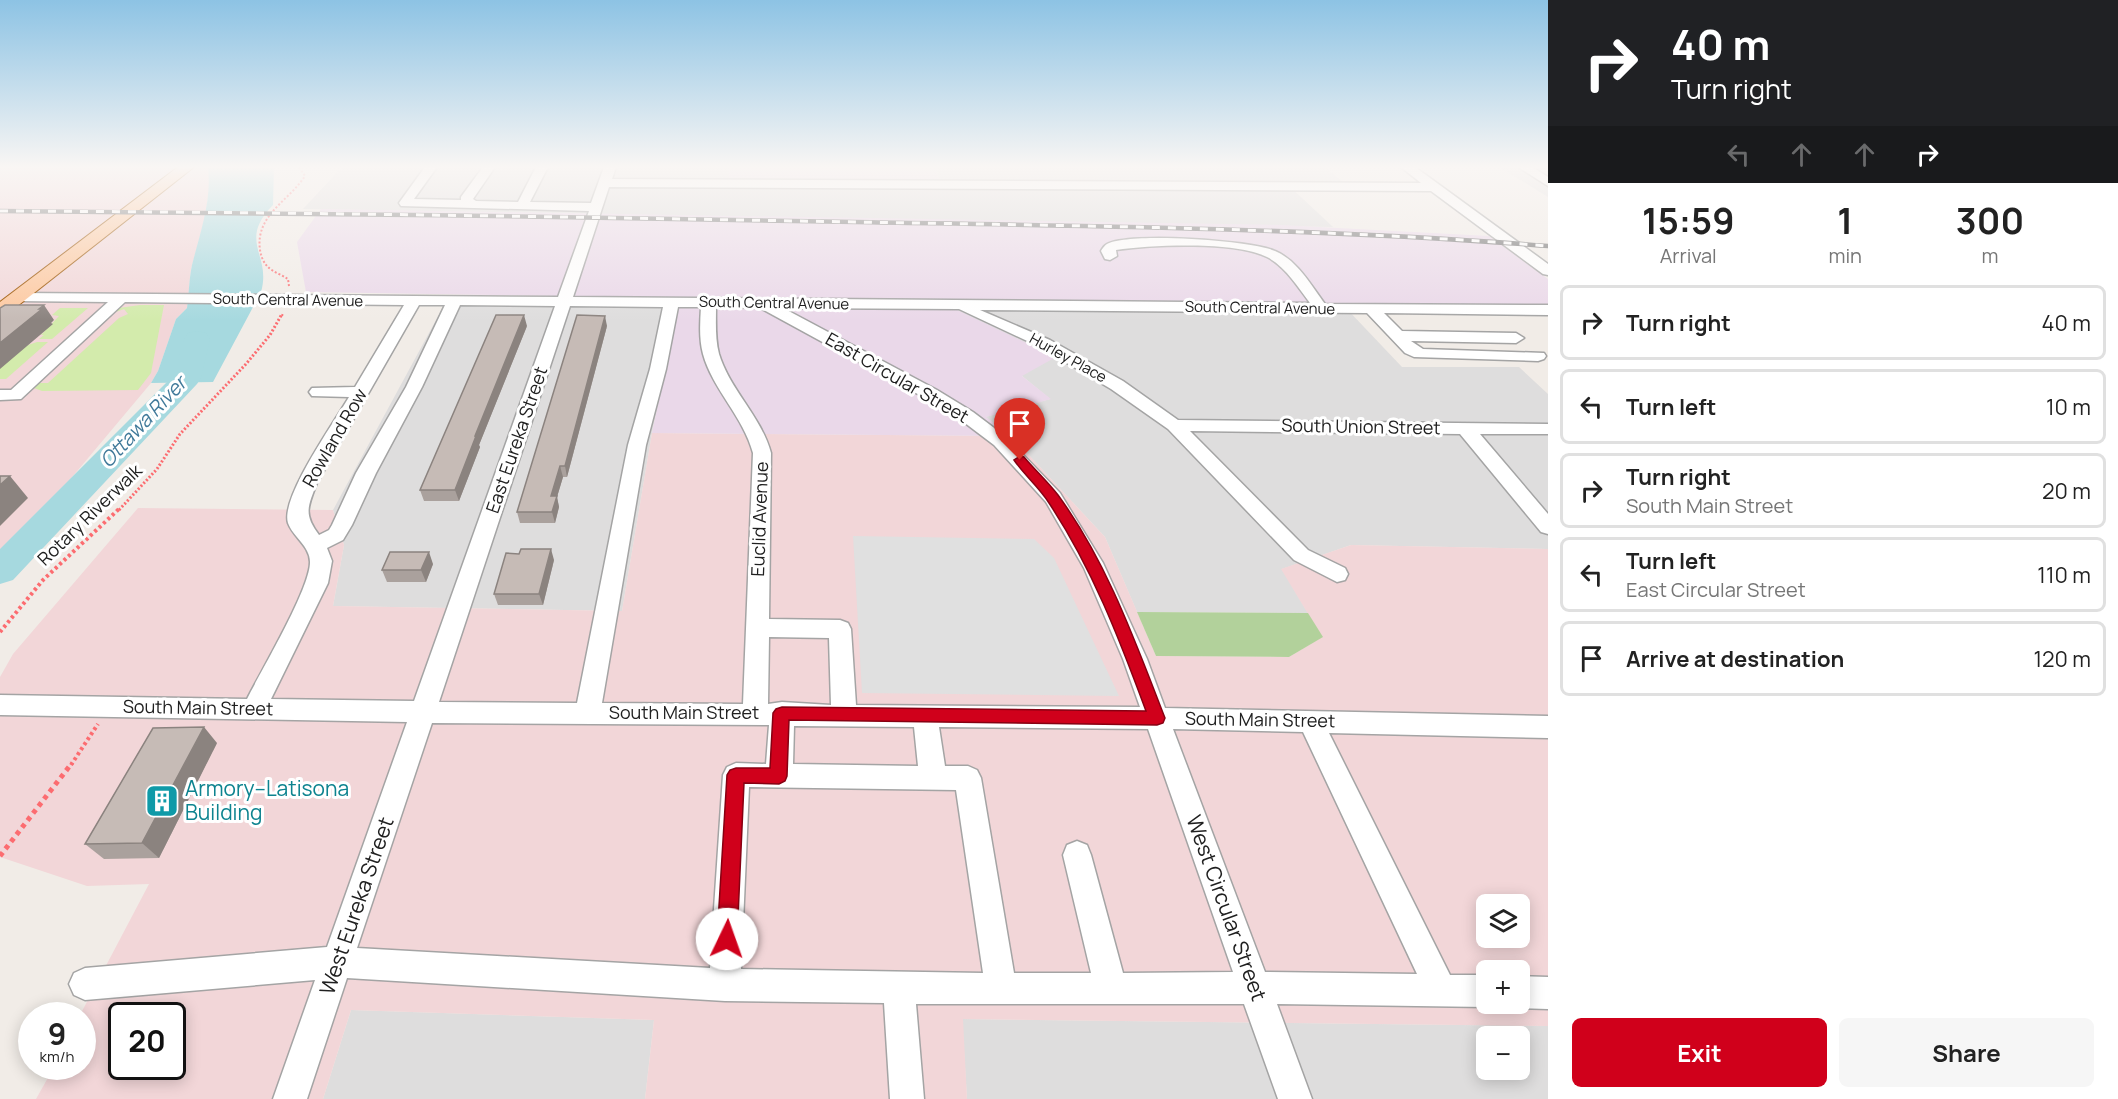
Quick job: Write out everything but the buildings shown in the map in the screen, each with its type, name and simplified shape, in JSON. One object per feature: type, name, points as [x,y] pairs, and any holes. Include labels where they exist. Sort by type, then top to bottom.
[{"type":"main road","points":[[0,311],[9,297],[117,218]]},
{"type":"street","name":"East Eureka Street","points":[[424,712],[593,218]]},
{"type":"street","points":[[1476,218],[1548,271]]},
{"type":"street","points":[[1110,256],[1108,251],[1112,247],[1138,244],[1228,245],[1263,250],[1279,258],[1287,266],[1321,308]]},
{"type":"street","name":"South Central Avenue","points":[[9,297],[1321,308],[1377,315],[1485,310],[1548,310]]},
{"type":"street","points":[[0,395],[15,395],[122,297]]},
{"type":"street","name":"Rowland Row","points":[[254,709],[317,583],[321,561],[315,545],[298,522],[298,505],[307,483],[414,301]]},
{"type":"street","points":[[315,545],[336,536],[366,473],[414,387],[454,301]]},
{"type":"street","points":[[588,712],[637,445],[658,369],[672,302]]},
{"type":"street","name":"Euclid Avenue","points":[[710,302],[708,336],[714,363],[753,426],[762,453],[754,713]]},
{"type":"street","name":"East Circular Street","points":[[762,303],[931,393],[967,416],[1000,441],[1020,460],[1053,498],[1095,568],[1116,611],[1157,718]]},
{"type":"street","name":"Hurley Place","points":[[955,305],[1044,343],[1117,385],[1174,425],[1301,555],[1337,574]]},
{"type":"street","points":[[1485,310],[1543,360]]},
{"type":"street","points":[[1377,315],[1499,322]]},
{"type":"street","points":[[1377,315],[1411,351],[1420,354],[1543,360]]},
{"type":"street","points":[[1398,336],[1516,338]]},
{"type":"street","points":[[318,392],[360,392]]},
{"type":"street","name":"South Union Street","points":[[1174,425],[1548,429]]},
{"type":"street","points":[[1465,428],[1548,527]]},
{"type":"street","points":[[756,628],[840,629],[844,714]]},
{"type":"street","name":"South Main Street","points":[[0,705],[424,712],[782,713],[1157,718],[1548,727]]},
{"type":"street","name":"West Eureka Street","points":[[290,1099],[424,712]]},
{"type":"street","points":[[779,776],[782,713]]},
{"type":"street","points":[[925,715],[933,778]]},
{"type":"street","name":"West Circular Street","points":[[1157,718],[1295,1099]]},
{"type":"street","points":[[1310,721],[1441,991]]},
{"type":"street","points":[[725,986],[736,775],[968,778],[1001,989]]},
{"type":"street","points":[[1077,855],[1111,988]]},
{"type":"street","points":[[85,984],[338,962],[725,986],[1001,989],[1254,987],[1476,992]]},
{"type":"street","points":[[899,988],[907,1099]]},
{"type":"street","points":[[1530,992],[1548,993]]},
{"type":"path","points":[[265,218],[262,222],[260,248],[267,266],[288,279],[289,289]]},
{"type":"path","name":"Rotary Riverwalk","points":[[0,632],[43,580],[103,526],[157,469],[180,434],[270,335],[284,311]]},
{"type":"path","points":[[0,856],[68,769],[110,707]]},
{"type":"shaded area","points":[[0,218],[205,218],[191,269],[187,308],[176,319],[158,371],[151,383],[0,563]]},
{"type":"shaded area","points":[[314,218],[878,218],[1281,225],[1489,236],[1548,279],[1548,305],[957,310],[1056,357],[1022,376],[1051,399],[986,417],[1011,436],[652,433],[680,298],[306,292],[297,242]]},
{"type":"shaded area","points":[[834,218],[1324,218],[1333,227]]},
{"type":"shaded area","points":[[449,296],[681,298],[652,433],[622,611],[333,606],[344,545],[333,510]]},
{"type":"shaded area","points":[[1345,307],[1402,367],[1519,367],[1548,394],[1548,549],[1351,545],[1282,569],[1308,613],[1137,612],[1105,537],[1011,436],[985,417],[1050,399],[1021,375],[1055,357],[955,310]]},
{"type":"shaded area","points":[[652,433],[1011,436],[1105,537],[1156,656],[1289,657],[1322,637],[1281,569],[1351,545],[1548,549],[1548,1026],[963,1019],[967,1099],[645,1099],[654,1020],[351,1010],[323,1099],[36,1099],[47,1080],[96,1080],[96,1002],[87,1002],[149,884],[87,886],[0,857],[0,677],[13,654],[138,508],[333,510],[344,545],[333,606],[622,611]]},
{"type":"shaded area","points":[[853,536],[1034,539],[1054,558],[1119,696],[862,693]]},
{"type":"shaded area","points":[[351,1010],[654,1020],[645,1099],[323,1099]]},
{"type":"shaded area","points":[[962,1019],[1548,1026],[1548,1099],[967,1099]]},
{"type":"green space","points":[[164,305],[151,373],[138,390],[42,391],[34,388],[33,386],[38,383],[48,383],[119,318],[128,314],[124,309],[116,312],[119,308]]},
{"type":"green space","points":[[60,308],[88,308],[52,339],[39,339],[59,316],[52,315]]},
{"type":"green space","points":[[37,342],[48,342],[6,379],[0,379],[0,368],[22,347]]},
{"type":"green space","points":[[1137,612],[1308,613],[1323,637],[1289,657],[1156,656]]},
{"type":"water","points":[[204,218],[263,218],[257,229],[256,239],[262,268],[261,292],[213,382],[151,383],[158,371],[176,319],[187,308],[192,265]]},
{"type":"waterway","name":"Ottawa River","points":[[0,571],[187,378],[197,339]]},
{"type":"railway","points":[[616,218],[1289,232],[1548,246]]},
{"type":"place","name":"Armory–Latisona Building","points":[[162,801]]},
{"type":"route","points":[[727,939],[736,775],[779,776],[782,713],[1157,718],[1116,611],[1095,568],[1053,498],[1020,460]]}]
